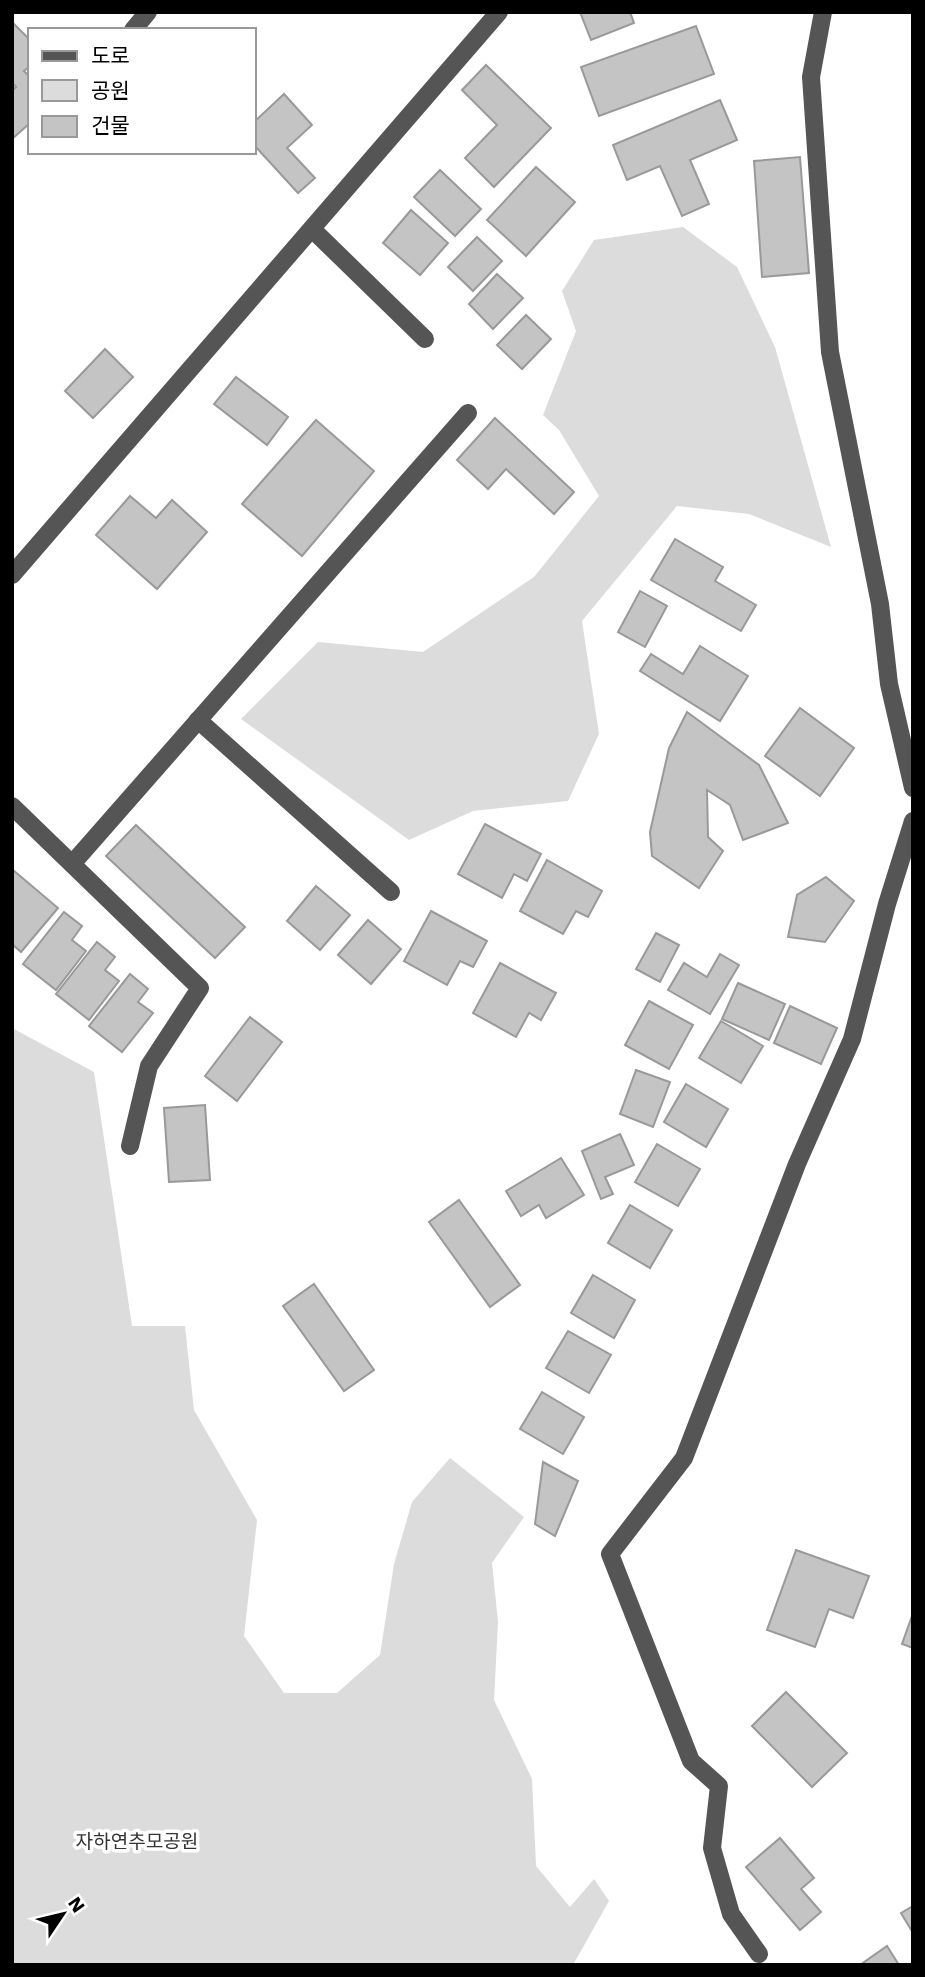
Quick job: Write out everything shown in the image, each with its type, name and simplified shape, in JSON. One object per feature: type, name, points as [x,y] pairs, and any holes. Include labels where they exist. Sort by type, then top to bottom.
[{"type":"street","points":[[135,28],[148,12]]},
{"type":"street","points":[[12,575],[499,12]]},
{"type":"street","points":[[823,12],[811,77],[830,352],[880,604],[889,684],[913,788]]},
{"type":"street","points":[[312,229],[425,339]]},
{"type":"street","points":[[72,864],[468,413]]},
{"type":"street","points":[[198,720],[391,892]]},
{"type":"street","points":[[12,806],[200,988],[149,1066],[130,1146]]},
{"type":"street","points":[[759,1954],[731,1914],[712,1847],[719,1786],[691,1761],[610,1554],[684,1458],[797,1164],[852,1039],[887,904],[913,821]]},
{"type":"green space","points":[[683,227],[737,267],[775,347],[831,547],[749,514],[677,506],[582,621],[599,734],[568,801],[473,811],[409,840],[241,719],[318,642],[423,652],[534,577],[599,496],[559,430],[543,415],[576,331],[562,291],[594,240]]},
{"type":"green space","name":"자하연추모공원","points":[[12,1028],[94,1072],[132,1326],[185,1326],[194,1410],[257,1520],[244,1636],[284,1693],[337,1693],[380,1655],[394,1564],[412,1502],[450,1458],[524,1517],[492,1563],[498,1622],[494,1700],[532,1779],[536,1866],[570,1907],[594,1879],[609,1901],[573,1965],[12,1965]]},
{"type":"building","points":[[580,12],[630,12],[634,23],[591,40]]},
{"type":"building","points":[[12,22],[28,38],[28,68],[24,71],[28,75],[28,125],[12,139],[12,91],[16,87],[12,82]]},
{"type":"building","points":[[696,26],[714,74],[599,116],[581,67]]},
{"type":"building","points":[[486,65],[551,128],[494,187],[465,158],[497,125],[462,90]]},
{"type":"building","points":[[284,94],[312,125],[287,148],[315,178],[298,193],[256,147],[256,120]]},
{"type":"building","points":[[720,100],[737,140],[690,160],[709,204],[682,216],[660,166],[627,180],[613,145]]},
{"type":"building","points":[[800,157],[809,273],[762,277],[754,161]]},
{"type":"building","points":[[536,167],[575,202],[526,256],[487,220]]},
{"type":"building","points":[[440,170],[481,209],[455,236],[414,197]]},
{"type":"building","points":[[411,210],[448,243],[420,275],[383,243]]},
{"type":"building","points":[[477,237],[502,261],[473,291],[448,267]]},
{"type":"building","points":[[497,274],[523,298],[493,329],[469,304]]},
{"type":"building","points":[[526,315],[551,339],[522,369],[497,345]]},
{"type":"building","points":[[105,349],[133,377],[93,418],[65,391]]},
{"type":"building","points":[[236,377],[288,417],[267,445],[214,404]]},
{"type":"building","points":[[495,418],[574,492],[554,514],[506,469],[488,489],[457,460]]},
{"type":"building","points":[[316,420],[374,471],[302,556],[242,504]]},
{"type":"building","points":[[130,496],[156,518],[172,500],[207,532],[157,589],[96,535]]},
{"type":"building","points":[[675,539],[723,567],[715,581],[756,605],[741,631],[651,580]]},
{"type":"building","points":[[640,591],[667,606],[645,647],[618,632]]},
{"type":"building","points":[[700,646],[748,676],[720,721],[640,671],[651,654],[683,674]]},
{"type":"building","points":[[800,708],[854,748],[820,796],[765,756]]},
{"type":"building","points":[[687,712],[759,765],[788,823],[743,840],[730,805],[707,790],[708,837],[723,851],[699,888],[652,856],[650,832],[669,748]]},
{"type":"building","points":[[485,824],[541,854],[527,881],[514,874],[502,898],[458,874]]},
{"type":"building","points":[[136,825],[245,927],[215,958],[106,856]]},
{"type":"building","points":[[547,860],[602,891],[588,917],[576,911],[563,934],[520,911]]},
{"type":"building","points":[[13,870],[58,908],[21,952],[12,944]]},
{"type":"building","points":[[826,877],[854,901],[825,942],[788,937],[797,895]]},
{"type":"building","points":[[316,886],[350,915],[320,950],[287,921]]},
{"type":"building","points":[[431,911],[487,941],[473,967],[460,961],[447,985],[404,961]]},
{"type":"building","points":[[64,912],[82,926],[72,940],[86,951],[56,990],[23,964]]},
{"type":"building","points":[[368,920],[401,949],[371,984],[338,955]]},
{"type":"building","points":[[656,933],[679,945],[660,982],[636,969]]},
{"type":"building","points":[[97,942],[115,957],[105,970],[119,981],[89,1020],[56,994]]},
{"type":"building","points":[[720,954],[739,965],[710,1014],[668,990],[684,963],[707,977]]},
{"type":"building","points":[[500,963],[556,993],[541,1020],[529,1013],[516,1037],[473,1013]]},
{"type":"building","points":[[130,974],[148,989],[138,1002],[153,1013],[122,1052],[89,1026]]},
{"type":"building","points":[[738,983],[785,1004],[769,1040],[722,1019]]},
{"type":"building","points":[[649,1001],[693,1025],[669,1069],[625,1045]]},
{"type":"building","points":[[790,1006],[837,1028],[821,1064],[774,1043]]},
{"type":"building","points":[[250,1017],[282,1042],[237,1101],[205,1076]]},
{"type":"building","points":[[721,1021],[763,1046],[741,1083],[699,1058]]},
{"type":"building","points":[[636,1070],[670,1082],[653,1127],[620,1114]]},
{"type":"building","points":[[686,1084],[728,1109],[706,1147],[664,1122]]},
{"type":"building","points":[[205,1105],[210,1180],[169,1182],[164,1108]]},
{"type":"building","points":[[620,1134],[634,1165],[605,1177],[613,1194],[601,1199],[582,1151]]},
{"type":"building","points":[[657,1144],[700,1169],[678,1206],[635,1182]]},
{"type":"building","points":[[561,1158],[584,1195],[546,1218],[539,1205],[521,1216],[506,1191]]},
{"type":"building","points":[[459,1200],[520,1285],[490,1307],[429,1222]]},
{"type":"building","points":[[630,1205],[672,1230],[650,1268],[608,1243]]},
{"type":"building","points":[[593,1275],[635,1300],[614,1338],[571,1313]]},
{"type":"building","points":[[314,1284],[374,1370],[344,1391],[283,1306]]},
{"type":"building","points":[[568,1331],[611,1355],[589,1393],[546,1368]]},
{"type":"building","points":[[542,1392],[584,1417],[563,1454],[520,1429]]},
{"type":"building","points":[[543,1462],[578,1481],[555,1536],[535,1524]]},
{"type":"building","points":[[796,1550],[869,1576],[853,1618],[829,1609],[815,1647],[767,1630]]},
{"type":"building","points":[[913,1613],[913,1648],[902,1644]]},
{"type":"building","points":[[786,1692],[847,1753],[812,1787],[752,1726]]},
{"type":"building","points":[[780,1838],[814,1878],[801,1889],[821,1912],[800,1930],[746,1867]]},
{"type":"building","points":[[913,1906],[913,1933],[901,1913]]},
{"type":"building","points":[[887,1946],[899,1965],[860,1965]]}]
